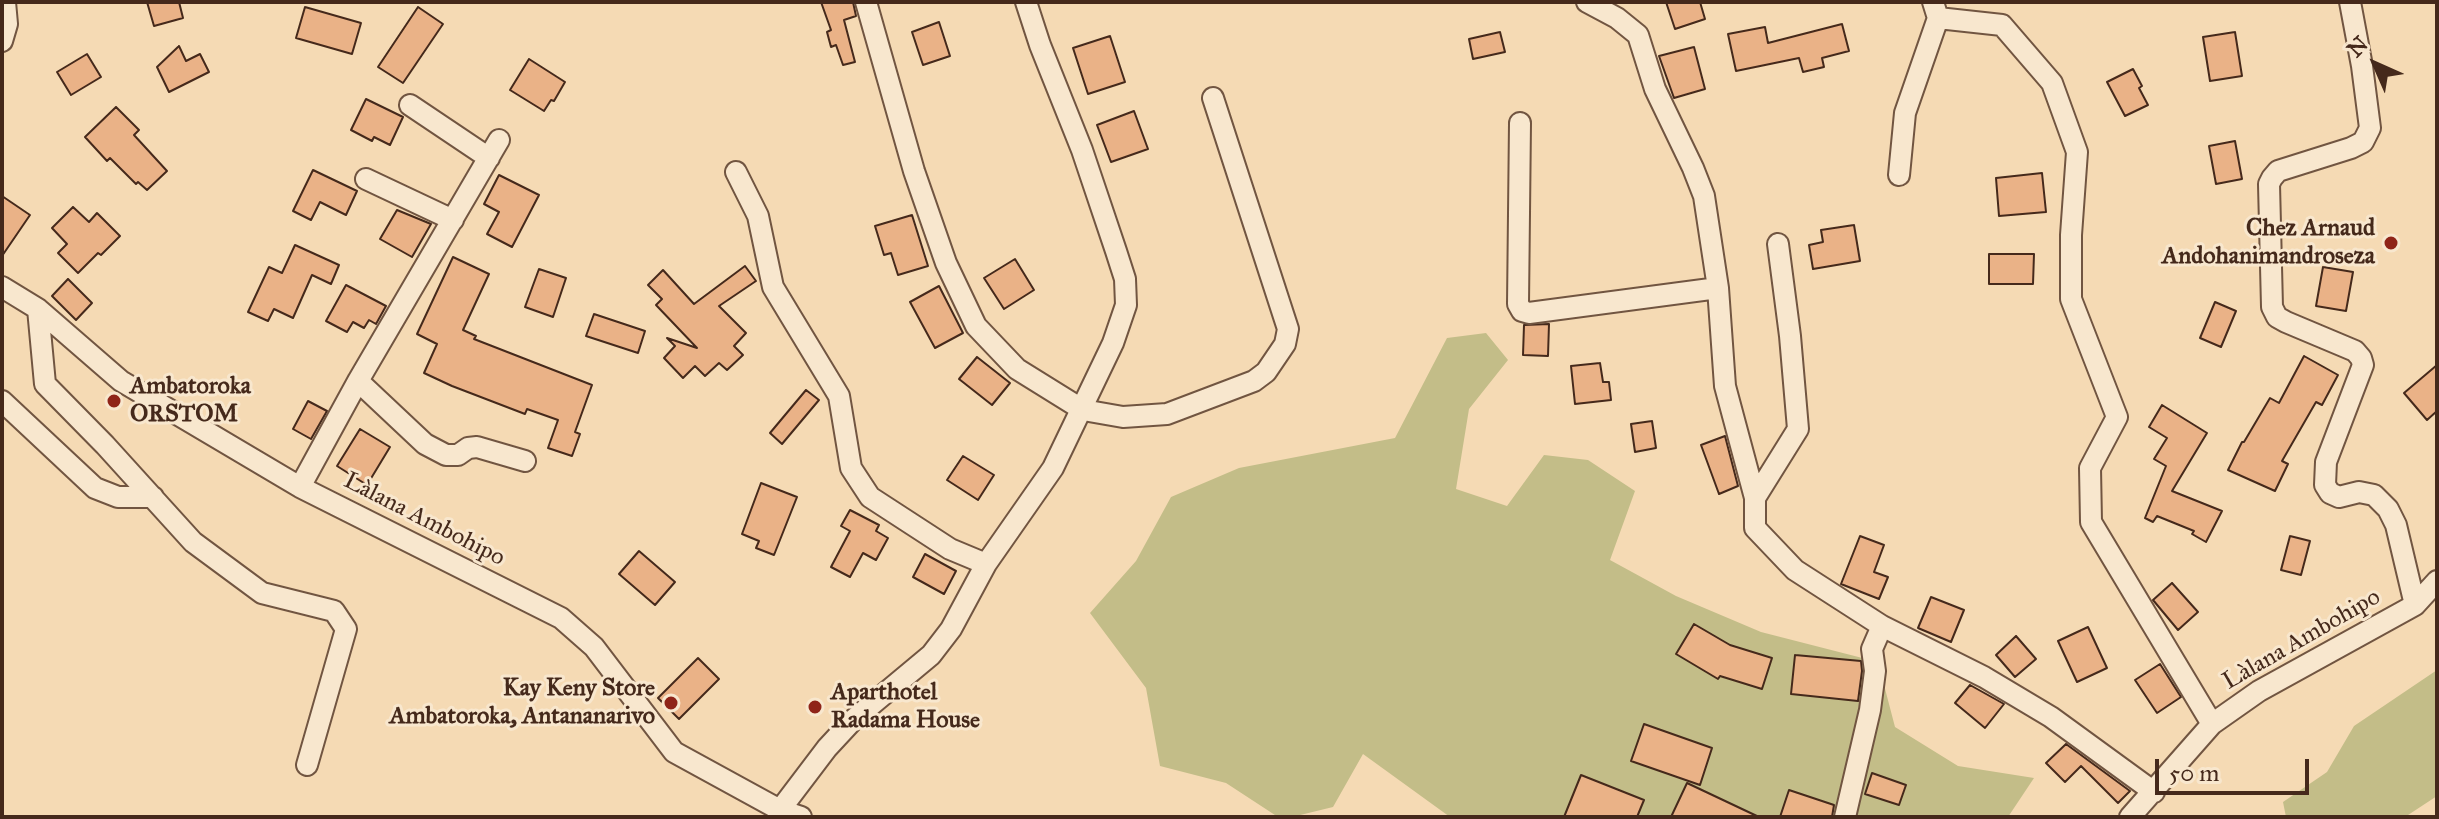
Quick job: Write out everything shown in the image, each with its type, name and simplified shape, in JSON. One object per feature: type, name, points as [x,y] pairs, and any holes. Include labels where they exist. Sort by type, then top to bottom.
[{"type":"street","points":[[2,41],[7,24],[5,2]]},
{"type":"street","points":[[866,2],[914,171],[946,263],[976,326],[1017,369],[1083,410],[1123,417],[1167,414],[1254,381],[1266,372],[1285,344],[1288,329],[1213,98]]},
{"type":"street","points":[[780,810],[827,748],[853,720],[931,655],[951,629],[986,564],[1053,468],[1083,410],[1126,305],[1125,279],[1082,150],[1026,2]]},
{"type":"street","points":[[1587,2],[1617,18],[1638,35],[1655,89],[1704,196],[1718,288],[1725,386],[1755,498],[1755,528],[1795,570],[1882,626],[1984,677],[2051,717],[2154,792]]},
{"type":"street","points":[[2350,2],[2370,128],[2363,142],[2278,171],[2269,184],[2272,307],[2277,317],[2355,351],[2361,358],[2363,365],[2326,462],[2325,485],[2330,493],[2339,497],[2359,492],[2374,495],[2388,509],[2396,525],[2415,605]]},
{"type":"street","points":[[1899,175],[1905,113],[1936,10],[2002,25],[2052,83],[2077,152],[2071,235],[2071,299],[2117,417],[2090,468],[2091,522],[2212,724]]},
{"type":"street","points":[[300,487],[358,381],[494,149],[410,105]]},
{"type":"street","points":[[1520,123],[1518,304],[1522,311],[1529,313],[1718,288]]},
{"type":"street","points":[[736,172],[758,216],[773,287],[839,396],[851,468],[870,497],[950,549],[986,564]]},
{"type":"street","points":[[366,179],[453,220]]},
{"type":"street","points":[[1755,498],[1798,429],[1778,244]]},
{"type":"street","name":"Làlana Ambohipo","points":[[2,287],[38,309],[121,381],[300,487],[561,618],[594,647],[674,752],[780,810],[801,817]]},
{"type":"street","points":[[38,309],[45,384],[193,542],[262,593],[334,611],[346,629],[307,765]]},
{"type":"street","points":[[358,381],[425,444],[446,455],[458,455],[468,448],[477,447],[525,461]]},
{"type":"street","points":[[2,401],[95,488],[118,497],[153,497]]},
{"type":"street","name":"Làlana Ambohipo","points":[[2130,817],[2212,724],[2259,691],[2415,605],[2437,581]]},
{"type":"street","points":[[1845,817],[1870,710],[1875,671],[1872,649],[1882,626]]},
{"type":"shaded area","points":[[1486,333],[1508,360],[1469,409],[1456,489],[1507,506],[1544,455],[1588,460],[1635,491],[1610,560],[1676,596],[1761,632],[1878,662],[1895,727],[1958,766],[2034,778],[2008,817],[1450,817],[1363,754],[1333,807],[1292,817],[1278,817],[1226,783],[1160,766],[1146,688],[1090,613],[1136,561],[1171,497],[1239,468],[1395,438],[1447,338]]},
{"type":"shaded area","points":[[2437,670],[2437,796],[2405,817],[2286,817],[2283,802],[2327,772],[2354,726]]},
{"type":"building","points":[[147,2],[179,2],[183,18],[154,26]]},
{"type":"building","points":[[821,2],[853,2],[856,16],[844,20],[855,62],[843,65],[836,45],[831,47],[827,32],[831,30]]},
{"type":"building","points":[[1666,2],[1700,2],[1705,19],[1675,29]]},
{"type":"building","points":[[305,7],[361,23],[352,54],[296,38]]},
{"type":"building","points":[[418,7],[443,24],[403,83],[378,67]]},
{"type":"building","points":[[939,22],[950,56],[923,65],[912,32]]},
{"type":"building","points":[[1842,24],[1849,51],[1822,58],[1824,67],[1803,72],[1799,58],[1736,71],[1728,34],[1765,27],[1768,43]]},
{"type":"building","points":[[1500,32],[1505,52],[1473,59],[1469,39]]},
{"type":"building","points":[[2235,32],[2242,76],[2210,81],[2203,37]]},
{"type":"building","points":[[1110,36],[1125,82],[1088,94],[1073,48]]},
{"type":"building","points":[[179,46],[186,61],[200,54],[209,72],[169,92],[157,67]]},
{"type":"building","points":[[1694,47],[1705,89],[1674,98],[1659,56]]},
{"type":"building","points":[[87,54],[101,77],[71,95],[57,72]]},
{"type":"building","points":[[529,59],[565,82],[544,111],[510,90]]},
{"type":"building","points":[[2133,69],[2148,105],[2125,116],[2107,82]]},
{"type":"building","points":[[366,99],[403,117],[390,145],[374,137],[372,141],[351,130]]},
{"type":"building","points":[[116,107],[139,130],[134,135],[167,171],[147,190],[138,182],[136,184],[110,158],[107,161],[85,137]]},
{"type":"building","points":[[1134,111],[1148,149],[1111,162],[1097,125]]},
{"type":"building","points":[[2235,141],[2242,179],[2216,184],[2209,146]]},
{"type":"building","points":[[313,170],[357,191],[346,215],[320,202],[311,220],[293,211]]},
{"type":"building","points":[[2042,173],[2046,212],[1999,216],[1996,178]]},
{"type":"building","points":[[499,175],[539,195],[512,247],[487,234],[499,212],[484,204]]},
{"type":"building","points":[[2,196],[30,215],[2,256]]},
{"type":"building","points":[[73,207],[89,222],[97,213],[120,236],[78,273],[58,253],[67,244],[52,228]]},
{"type":"building","points":[[397,210],[431,224],[412,257],[380,239]]},
{"type":"building","points":[[912,215],[928,266],[898,275],[891,253],[884,255],[875,226]]},
{"type":"building","points":[[1854,225],[1860,261],[1813,269],[1809,245],[1823,242],[1821,230]]},
{"type":"building","points":[[295,245],[339,265],[331,284],[312,275],[293,318],[274,309],[268,321],[248,312],[269,267],[282,273]]},
{"type":"building","points":[[1989,254],[2034,254],[2033,284],[1989,284]]},
{"type":"building","points":[[453,257],[489,274],[463,330],[476,336],[474,339],[592,385],[575,432],[580,434],[572,456],[548,448],[558,420],[527,409],[525,414],[424,373],[437,344],[417,334]]},
{"type":"building","points":[[1015,259],[1034,290],[1004,309],[984,278]]},
{"type":"building","points":[[745,266],[756,281],[719,306],[746,333],[734,346],[743,355],[727,370],[719,363],[705,376],[695,366],[683,378],[664,358],[675,346],[667,338],[697,348],[656,305],[662,299],[648,285],[663,270],[694,304]]},
{"type":"building","points":[[2323,267],[2353,272],[2346,311],[2316,306]]},
{"type":"building","points":[[539,269],[566,278],[553,317],[525,307]]},
{"type":"building","points":[[68,279],[92,303],[76,320],[52,296]]},
{"type":"building","points":[[346,285],[386,306],[376,324],[369,320],[364,328],[353,322],[347,332],[326,321]]},
{"type":"building","points":[[939,286],[963,333],[935,348],[910,302]]},
{"type":"building","points":[[2215,302],[2236,311],[2221,347],[2200,338]]},
{"type":"building","points":[[594,314],[645,331],[638,353],[586,336]]},
{"type":"building","points":[[1549,324],[1548,356],[1523,355],[1524,325]]},
{"type":"building","points":[[2304,356],[2338,375],[2322,405],[2316,402],[2282,461],[2288,464],[2275,491],[2228,470],[2270,398],[2279,403]]},
{"type":"building","points":[[977,357],[1010,383],[992,405],[959,379]]},
{"type":"building","points":[[1600,363],[1603,382],[1609,382],[1611,400],[1575,404],[1571,366]]},
{"type":"building","points":[[2437,365],[2437,411],[2427,420],[2404,393]]},
{"type":"building","points":[[806,390],[819,400],[782,444],[770,433]]},
{"type":"building","points":[[308,401],[327,411],[311,439],[293,429]]},
{"type":"building","points":[[2162,405],[2207,433],[2172,491],[2222,511],[2206,542],[2192,534],[2194,531],[2157,516],[2153,522],[2145,518],[2166,466],[2154,459],[2167,438],[2149,427]]},
{"type":"building","points":[[1652,421],[1656,448],[1635,452],[1631,424]]},
{"type":"building","points":[[360,429],[390,447],[367,485],[337,466]]},
{"type":"building","points":[[1725,436],[1738,486],[1719,494],[1701,445]]},
{"type":"building","points":[[963,456],[994,475],[978,500],[947,480]]},
{"type":"building","points":[[761,483],[797,497],[774,555],[756,548],[759,541],[742,534]]},
{"type":"building","points":[[850,510],[879,525],[876,531],[888,538],[876,560],[863,553],[850,577],[831,567],[850,531],[841,526]]},
{"type":"building","points":[[1860,536],[1884,545],[1874,572],[1888,577],[1879,599],[1841,584]]},
{"type":"building","points":[[2290,536],[2310,541],[2301,575],[2281,570]]},
{"type":"building","points":[[639,551],[675,582],[655,605],[619,574]]},
{"type":"building","points":[[925,554],[956,571],[944,594],[913,577]]},
{"type":"building","points":[[2172,583],[2198,612],[2178,630],[2153,600]]},
{"type":"building","points":[[1931,597],[1964,610],[1951,642],[1918,628]]},
{"type":"building","points":[[1694,624],[1730,645],[1772,658],[1762,689],[1720,676],[1718,679],[1676,654]]},
{"type":"building","points":[[2088,627],[2107,668],[2077,682],[2058,641]]},
{"type":"building","points":[[2016,636],[2036,659],[2015,677],[1996,655]]},
{"type":"building","points":[[1795,655],[1861,661],[1858,701],[1791,694]]},
{"type":"building","points":[[698,658],[719,679],[679,719],[658,698]]},
{"type":"building","points":[[2160,664],[2181,697],[2157,713],[2135,680]]},
{"type":"building","points":[[1970,685],[2004,704],[1985,728],[1955,703]]},
{"type":"building","points":[[1644,724],[1712,748],[1700,785],[1631,761]]},
{"type":"building","points":[[2066,744],[2130,791],[2118,803],[2081,766],[2065,782],[2046,763]]},
{"type":"building","points":[[1872,773],[1906,785],[1899,805],[1865,794]]},
{"type":"building","points":[[1581,775],[1644,800],[1637,817],[1564,817]]},
{"type":"building","points":[[1687,783],[1759,817],[1671,817]]},
{"type":"building","points":[[1789,790],[1834,805],[1832,817],[1780,817]]},
{"type":"place","name":"Chez Arnaud Andohanimandroseza","points":[[2391,243]]},
{"type":"place","name":"Ambatoroka ORSTOM","points":[[114,401]]},
{"type":"place","name":"Kay Keny Store Ambatoroka, Antananarivo","points":[[671,703]]},
{"type":"place","name":"Aparthotel Radama House","points":[[815,707]]}]
